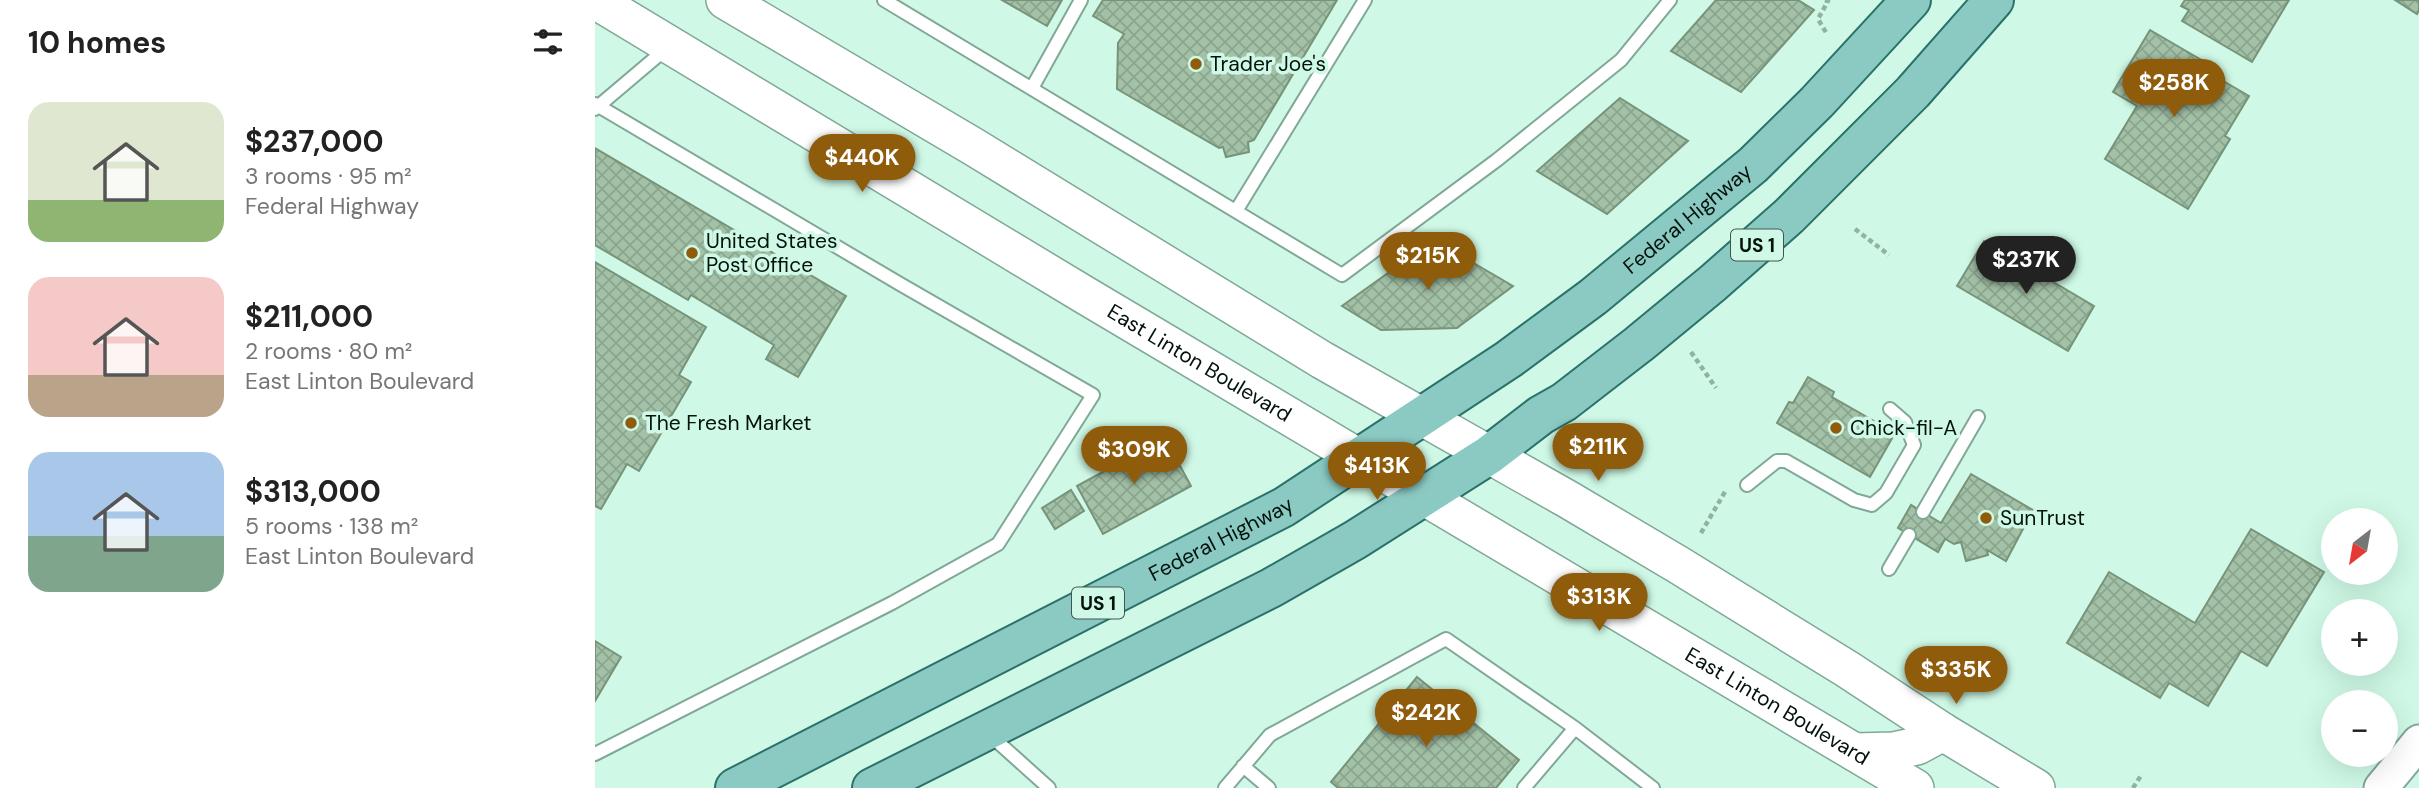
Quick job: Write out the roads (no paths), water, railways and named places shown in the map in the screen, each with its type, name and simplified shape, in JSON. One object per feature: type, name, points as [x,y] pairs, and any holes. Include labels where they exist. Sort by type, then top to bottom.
[{"type":"main road","name":"East Linton Boulevard","points":[[595,0],[1915,788]]},
{"type":"main road","points":[[725,0],[965,141],[1322,360],[1677,564],[2036,788]]},
{"type":"main road","name":"Federal Highway","points":[[735,788],[1284,507],[1509,359],[1593,297],[1753,165],[1817,102],[1911,0]]},
{"type":"main road","name":"US 1","points":[[872,788],[1271,588],[1425,497],[1489,455],[1639,344],[1789,216],[1913,92],[1994,0]]},
{"type":"main road","points":[[1855,752],[1893,751],[1917,746],[1943,732]]},
{"type":"street","points":[[2381,788],[2419,742]]},
{"type":"lane","points":[[884,0],[1342,275],[1497,160],[1621,60],[1670,0]]},
{"type":"lane","points":[[1032,88],[1081,0]]},
{"type":"lane","points":[[1236,211],[1364,0]]},
{"type":"lane","points":[[595,754],[892,603],[997,544],[1093,395],[596,106],[671,45]]},
{"type":"lane","points":[[1747,485],[1777,461],[1786,461],[1854,500],[1872,505],[1886,492],[1914,445],[1905,422],[1891,409]]},
{"type":"lane","points":[[1923,512],[1978,417]]},
{"type":"lane","points":[[1889,569],[1909,535]]},
{"type":"lane","points":[[1225,788],[1270,734],[1446,639],[1575,728],[1653,788]]},
{"type":"lane","points":[[1524,788],[1575,728]]},
{"type":"lane","points":[[985,730],[1049,788]]},
{"type":"lane","points":[[1243,766],[1269,788]]},
{"type":"place","name":"Trader Joe's","points":[[1196,64]]},
{"type":"place","name":"United States Post Office","points":[[692,253]]},
{"type":"place","name":"The Fresh Market","points":[[631,423]]},
{"type":"place","name":"Chick-fil-A","points":[[1836,428]]},
{"type":"place","name":"SunTrust","points":[[1986,518]]}]
